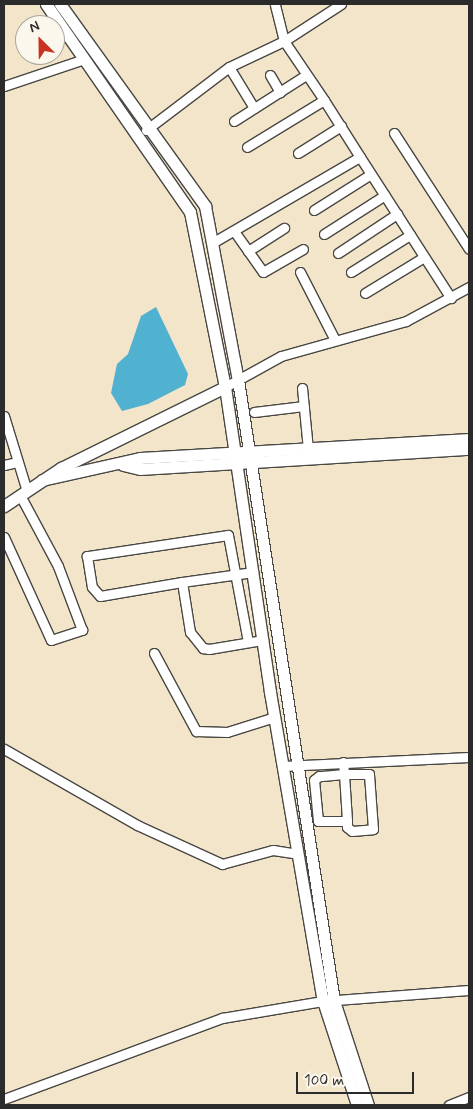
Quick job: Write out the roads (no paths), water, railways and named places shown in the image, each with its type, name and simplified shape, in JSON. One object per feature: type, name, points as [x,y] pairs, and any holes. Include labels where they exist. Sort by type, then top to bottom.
[{"type":"street","points":[[46,4],[190,212],[225,387],[242,458],[295,765],[328,1001],[368,1105]]},
{"type":"street","points":[[60,4],[146,130],[205,206],[238,380],[242,458],[253,572],[283,766],[298,854],[328,1001],[357,1105]]},
{"type":"street","points":[[275,4],[284,42],[341,126],[451,298]]},
{"type":"street","points":[[146,130],[229,67],[284,42],[341,4]]},
{"type":"street","points":[[4,86],[84,59]]},
{"type":"street","points":[[229,67],[254,108]]},
{"type":"street","points":[[270,75],[280,92]]},
{"type":"street","points":[[234,121],[306,75]]},
{"type":"street","points":[[247,147],[324,100]]},
{"type":"street","points":[[298,153],[341,126]]},
{"type":"street","points":[[394,133],[469,249]]},
{"type":"street","points":[[212,243],[360,157]]},
{"type":"street","points":[[314,210],[371,174]]},
{"type":"street","points":[[324,234],[385,195]]},
{"type":"street","points":[[338,253],[397,214]]},
{"type":"street","points":[[248,251],[284,228]]},
{"type":"street","points":[[234,231],[263,272],[303,248]]},
{"type":"street","points":[[351,272],[410,235]]},
{"type":"street","points":[[365,293],[424,257]]},
{"type":"street","points":[[300,272],[335,340]]},
{"type":"street","points":[[4,506],[42,480],[225,387],[281,356],[406,321],[469,289]]},
{"type":"street","points":[[302,388],[308,449]]},
{"type":"street","points":[[254,412],[304,406]]},
{"type":"street","points":[[4,416],[17,462],[23,493],[58,566],[82,630],[50,640],[4,537]]},
{"type":"street","points":[[242,458],[308,449],[469,439]]},
{"type":"street","points":[[42,480],[122,465],[140,458],[242,458],[469,449]]},
{"type":"street","points":[[4,465],[17,462]]},
{"type":"street","points":[[248,642],[238,574],[228,535],[87,556],[92,587],[100,596],[182,582],[238,574],[253,572]]},
{"type":"street","points":[[182,582],[190,632],[198,644],[209,649],[263,640]]},
{"type":"street","points":[[154,653],[196,731],[227,732],[275,717]]},
{"type":"street","points":[[4,749],[137,825],[222,864],[273,850],[298,854]]},
{"type":"street","points":[[283,766],[469,757]]},
{"type":"street","points":[[343,762],[344,774],[347,821],[352,831],[376,826],[371,776],[344,774],[314,780],[318,821],[347,821]]},
{"type":"street","points":[[4,1099],[222,1018],[328,1001],[469,990]]},
{"type":"street","points":[[449,1105],[469,1097]]},
{"type":"water","points":[[156,307],[188,374],[185,385],[148,404],[122,411],[111,393],[117,364],[128,354],[141,316]]}]
